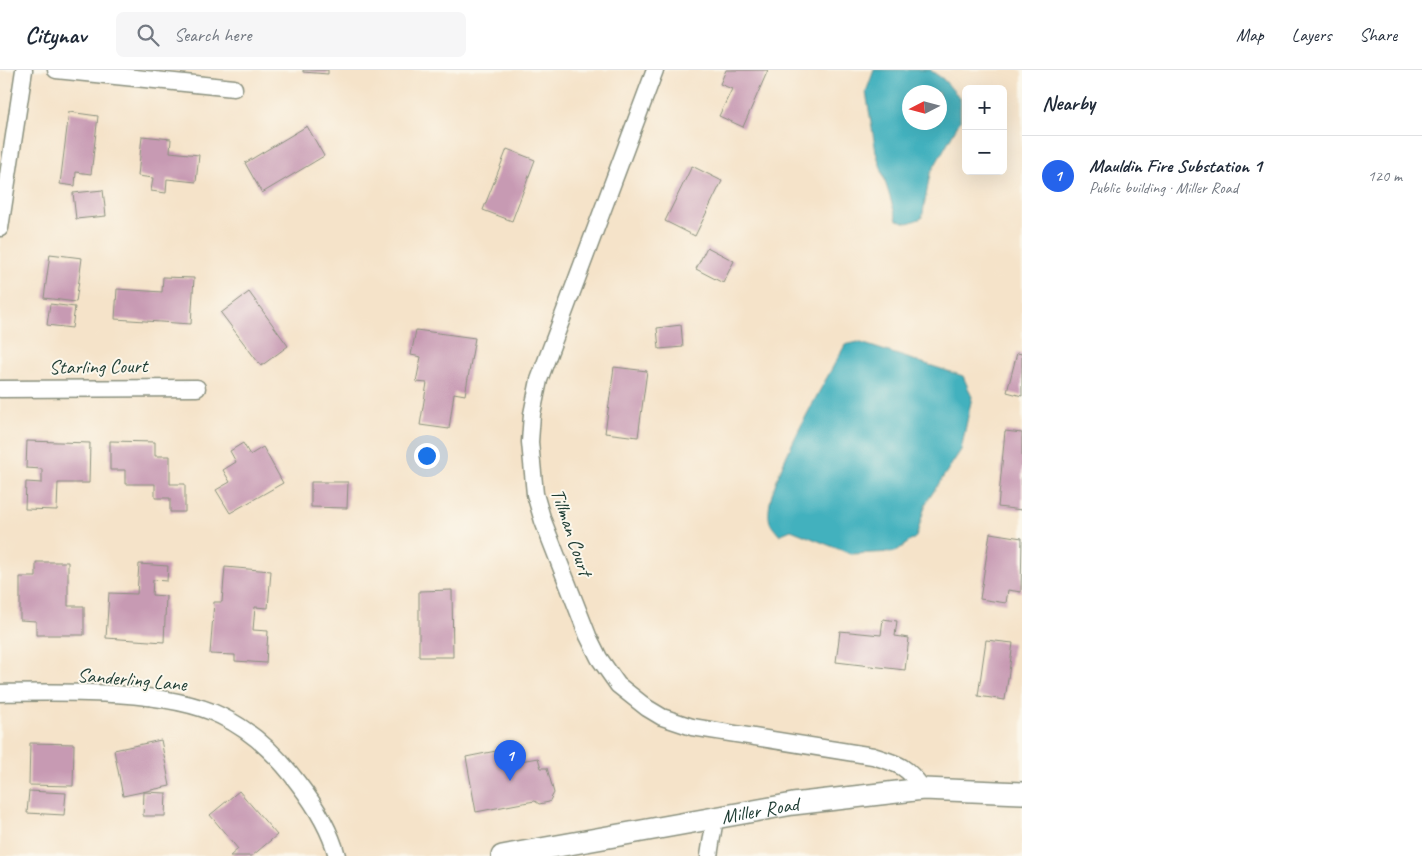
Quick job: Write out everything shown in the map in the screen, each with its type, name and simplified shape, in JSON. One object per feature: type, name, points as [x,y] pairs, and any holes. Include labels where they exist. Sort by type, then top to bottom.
[{"type":"street","points":[[0,228],[24,70]]},
{"type":"street","points":[[56,70],[234,88]]},
{"type":"street","name":"Tillman Court","points":[[655,70],[539,380],[532,414],[530,442],[532,474],[543,521],[588,636],[599,658],[618,685],[647,708],[662,717],[692,727],[873,756],[901,764],[915,777],[924,789]]},
{"type":"street","name":"Starling Court","points":[[0,389],[197,388]]},
{"type":"street","name":"Sanderling Lane","points":[[0,693],[146,697],[192,705],[221,716],[245,730],[269,749],[290,772],[309,797],[325,825],[337,856]]},
{"type":"street","name":"Miller Road","points":[[502,856],[793,804],[924,789],[1022,793]]},
{"type":"street","points":[[709,856],[715,818]]},
{"type":"water","points":[[874,70],[930,70],[943,79],[960,98],[960,121],[930,174],[922,218],[908,223],[897,220],[876,152],[866,92]]},
{"type":"water","points":[[858,342],[963,376],[972,397],[961,450],[926,503],[916,537],[895,552],[851,554],[791,530],[779,535],[770,522],[769,507],[775,486],[797,434],[845,345]]},
{"type":"building","points":[[303,70],[328,70],[328,74],[303,72]]},
{"type":"building","points":[[726,70],[768,70],[743,127],[719,116],[732,89],[720,84]]},
{"type":"building","points":[[69,112],[98,116],[91,174],[76,172],[75,186],[60,184]]},
{"type":"building","points":[[307,126],[324,156],[262,193],[245,163]]},
{"type":"building","points":[[142,136],[171,139],[170,152],[199,155],[196,182],[167,179],[166,193],[151,191],[153,178],[138,176]]},
{"type":"building","points":[[507,149],[535,160],[512,221],[483,210]]},
{"type":"building","points":[[692,166],[722,181],[695,236],[665,221]]},
{"type":"building","points":[[103,190],[106,216],[76,219],[73,193]]},
{"type":"building","points":[[707,247],[734,261],[723,283],[696,269]]},
{"type":"building","points":[[50,254],[82,258],[76,302],[44,298]]},
{"type":"building","points":[[163,277],[194,278],[191,324],[115,319],[117,289],[162,292]]},
{"type":"building","points":[[249,292],[288,346],[261,366],[221,313]]},
{"type":"building","points":[[50,304],[75,307],[72,328],[47,325]]},
{"type":"building","points":[[681,325],[683,347],[659,349],[657,328]]},
{"type":"building","points":[[416,330],[475,338],[465,395],[454,393],[449,429],[420,425],[427,383],[416,382],[421,357],[411,355]]},
{"type":"building","points":[[1017,353],[1022,354],[1022,396],[1007,392]]},
{"type":"building","points":[[614,367],[647,371],[638,437],[605,433]]},
{"type":"building","points":[[1005,431],[1022,433],[1022,510],[998,507]]},
{"type":"building","points":[[27,441],[90,443],[89,483],[58,483],[57,510],[25,509],[26,482],[42,483],[42,469],[26,468]]},
{"type":"building","points":[[110,441],[155,442],[155,456],[170,456],[170,484],[185,484],[185,512],[170,512],[170,498],[155,498],[155,484],[125,484],[125,470],[110,470]]},
{"type":"building","points":[[243,443],[250,455],[263,447],[283,483],[230,513],[216,490],[230,482],[223,470],[236,462],[230,451]]},
{"type":"building","points":[[311,482],[348,482],[347,508],[311,507]]},
{"type":"building","points":[[990,533],[1022,538],[1021,592],[1008,590],[1006,603],[980,599]]},
{"type":"building","points":[[36,562],[68,562],[68,606],[84,606],[84,635],[36,635],[36,621],[20,620],[20,577],[36,577]]},
{"type":"building","points":[[139,564],[168,566],[167,581],[153,580],[152,595],[166,596],[164,642],[106,638],[109,593],[137,594]]},
{"type":"building","points":[[225,567],[271,571],[268,608],[255,607],[253,630],[268,631],[266,663],[235,661],[235,655],[210,654],[214,602],[222,602]]},
{"type":"building","points":[[452,590],[453,657],[419,657],[419,591]]},
{"type":"building","points":[[883,619],[897,621],[895,636],[909,638],[905,670],[836,662],[840,631],[881,635]]},
{"type":"building","points":[[986,640],[1013,643],[1005,700],[978,696]]},
{"type":"building","points":[[161,740],[170,786],[123,796],[114,750]]},
{"type":"building","points":[[30,743],[74,744],[73,786],[29,785]]},
{"type":"building","points":[[506,749],[508,763],[538,758],[541,768],[547,768],[554,793],[549,802],[539,804],[535,801],[476,812],[466,757]]},
{"type":"building","points":[[29,791],[66,793],[64,815],[27,813]]},
{"type":"building","points":[[239,791],[277,835],[252,856],[230,856],[238,849],[210,815]]},
{"type":"building","points":[[144,792],[166,793],[165,816],[143,816]]},
{"type":"place","name":"Mauldin Fire Substation 1","points":[[510,781]]}]
